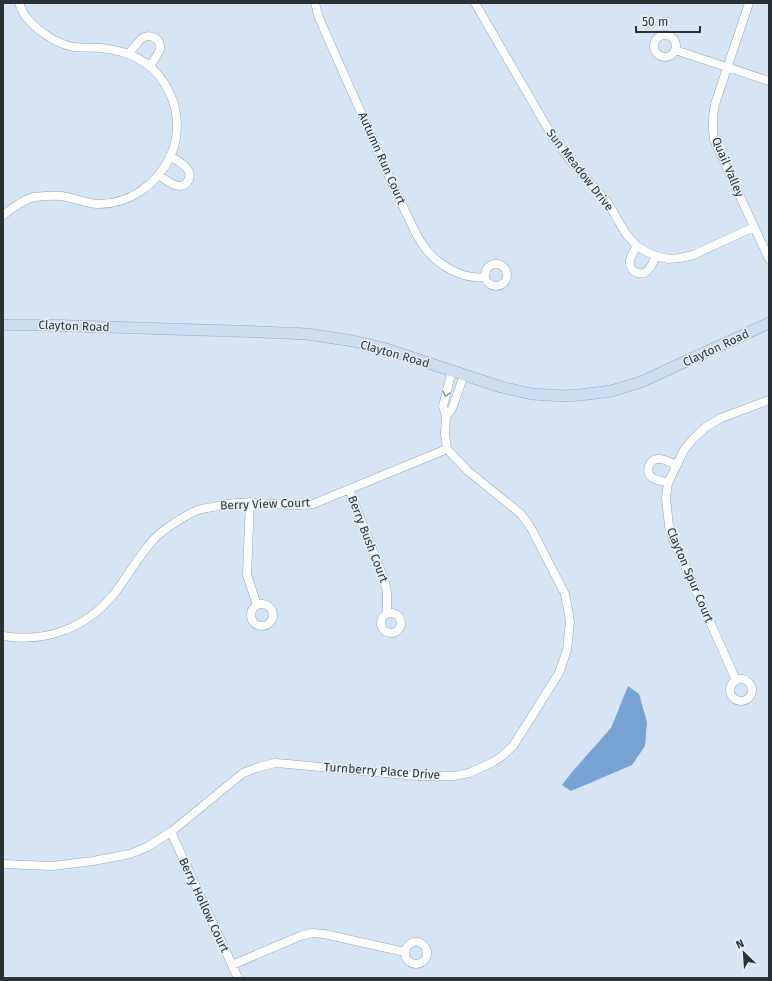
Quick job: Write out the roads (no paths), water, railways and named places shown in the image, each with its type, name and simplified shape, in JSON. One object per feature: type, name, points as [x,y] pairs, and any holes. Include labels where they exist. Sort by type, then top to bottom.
[{"type":"main road","name":"Clayton Road","points":[[3,325],[51,325],[307,334],[368,345],[501,387],[532,394],[564,396],[603,392],[627,387],[656,376],[769,323]]},
{"type":"street","points":[[3,215],[14,207],[33,198],[61,196],[98,204],[128,198],[144,190],[159,176],[167,164],[176,138],[176,113],[171,95],[166,84],[150,66],[129,53],[118,50],[99,47],[72,47],[61,43],[36,27],[24,14],[19,3]]},
{"type":"street","name":"Autumn Run Court","points":[[315,3],[323,27],[418,238],[433,257],[444,266],[463,275],[474,278],[485,277]]},
{"type":"street","name":"Sun Meadow Drive","points":[[475,3],[551,134],[572,164],[608,203],[626,234],[638,246],[656,256],[668,259],[680,258],[693,255],[754,227]]},
{"type":"street","name":"Quail Valley","points":[[749,3],[715,104],[712,116],[712,128],[714,140],[769,259]]},
{"type":"street","points":[[129,53],[142,38],[149,36],[156,38],[159,42],[160,49],[150,66]]},
{"type":"street","points":[[675,50],[769,82]]},
{"type":"street","points":[[159,176],[177,186],[184,185],[188,181],[190,174],[186,167],[170,156]]},
{"type":"street","points":[[638,246],[632,253],[630,259],[630,266],[634,271],[640,274],[650,269],[656,256]]},
{"type":"street","points":[[447,449],[445,434],[446,416],[443,406],[452,371]]},
{"type":"street","points":[[446,416],[452,409],[464,375]]},
{"type":"street","name":"Clayton Spur Court","points":[[736,680],[673,539],[669,526],[666,498],[668,483],[684,450],[693,439],[706,427],[721,418],[769,400]]},
{"type":"street","name":"Berry View Court","points":[[3,636],[12,638],[27,638],[56,634],[84,621],[96,613],[115,593],[156,537],[194,512],[224,504],[250,502],[300,505],[312,504],[447,449]]},
{"type":"street","name":"Turnberry Place Drive","points":[[3,864],[52,866],[93,861],[130,854],[147,847],[171,832],[243,773],[275,763],[417,776],[454,776],[469,773],[493,762],[513,746],[560,673],[566,650],[570,622],[567,602],[565,594],[531,528],[520,514],[468,472],[447,449]]},
{"type":"street","points":[[668,483],[650,476],[648,470],[650,463],[658,459],[662,459],[677,465]]},
{"type":"street","name":"Berry Bush Court","points":[[348,489],[385,582],[387,593],[387,613]]},
{"type":"street","points":[[250,502],[247,575],[257,605]]},
{"type":"street","name":"Berry Hollow Court","points":[[171,832],[238,978]]},
{"type":"street","points":[[232,965],[300,936],[312,933],[324,934],[405,952]]},
{"type":"water","points":[[628,686],[639,694],[647,722],[645,746],[632,765],[571,791],[562,785],[611,728]]}]
